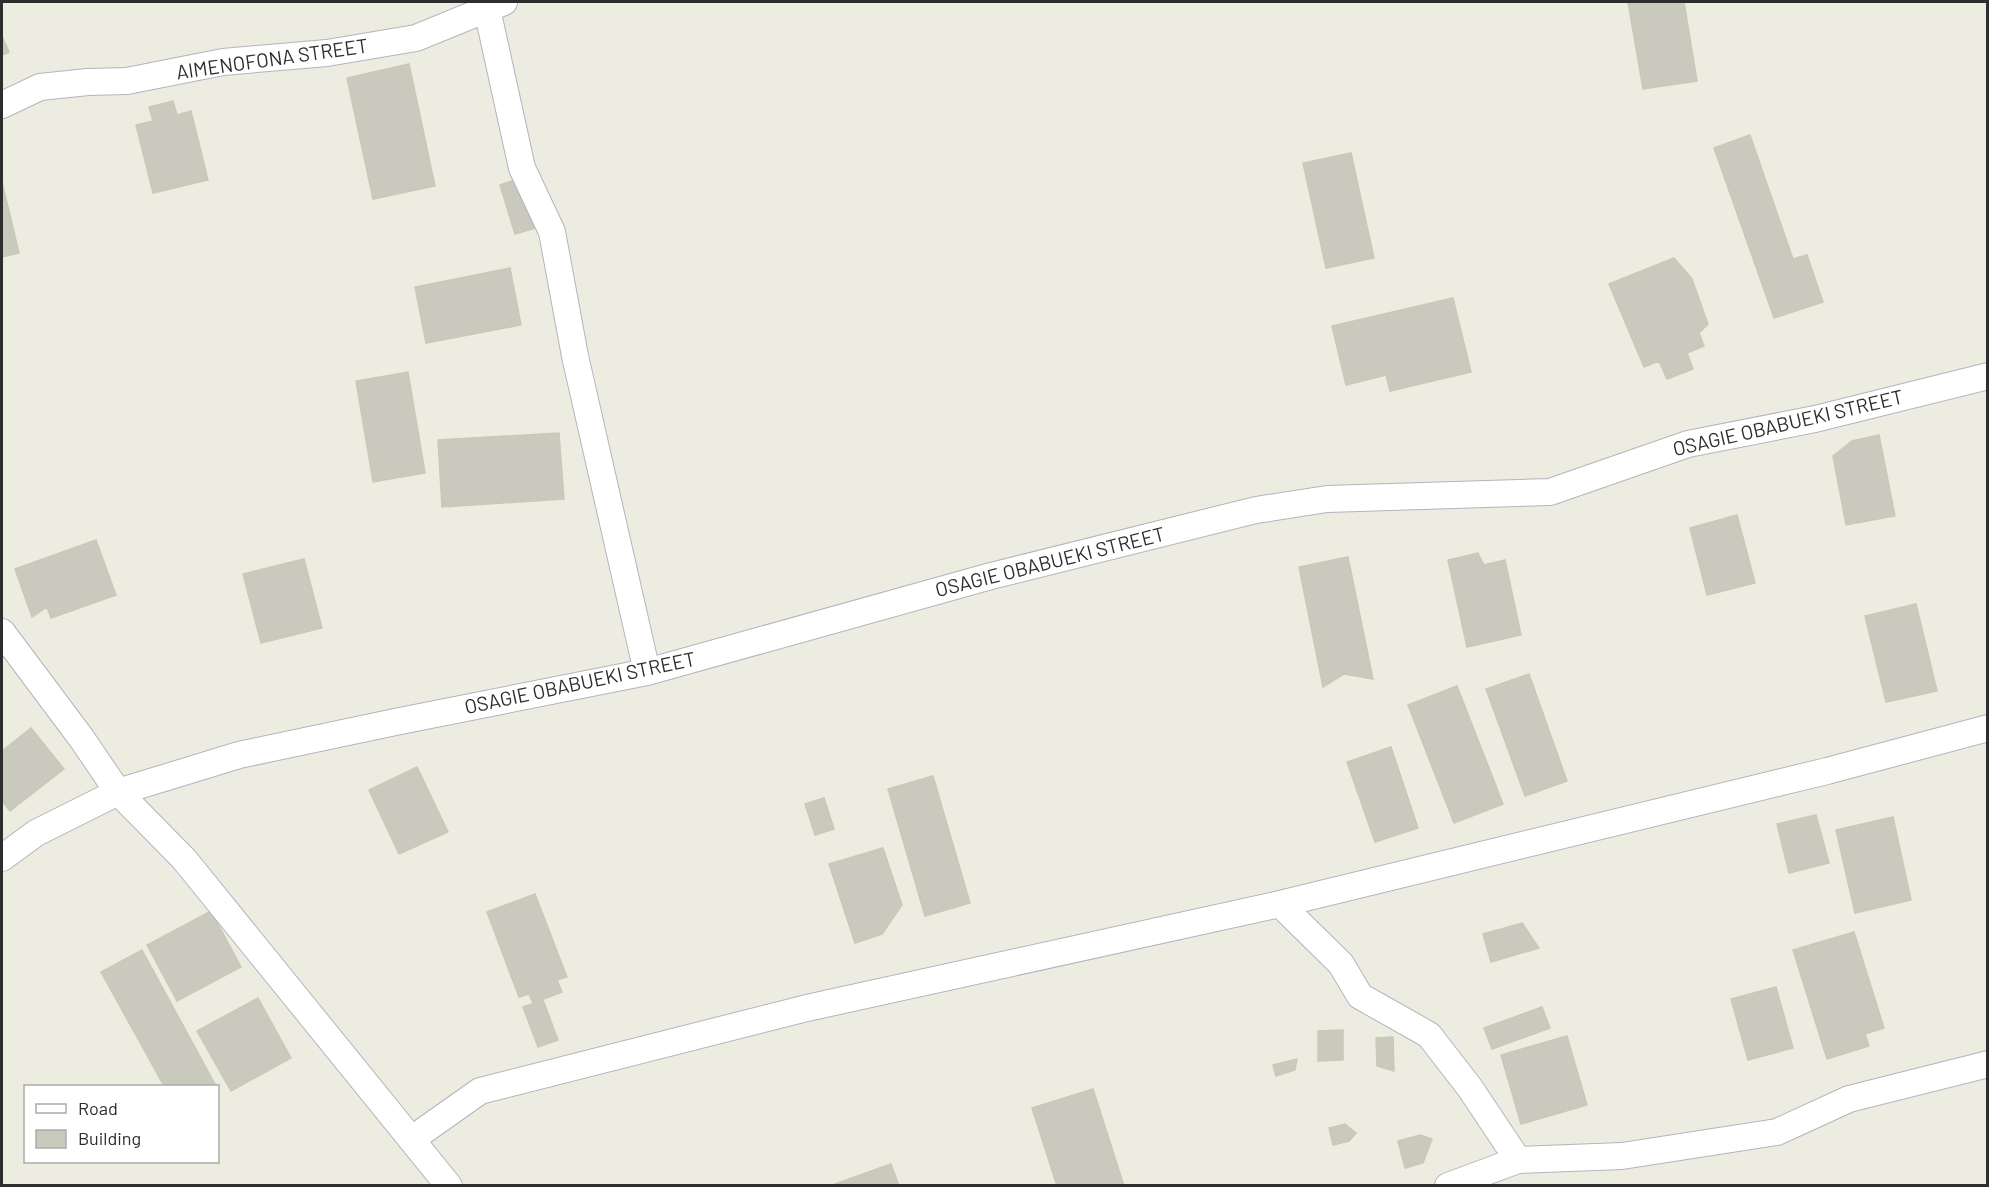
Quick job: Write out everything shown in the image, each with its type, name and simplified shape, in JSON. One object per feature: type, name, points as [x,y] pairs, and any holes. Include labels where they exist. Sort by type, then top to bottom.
[{"type":"street","name":"AIMENOFONA STREET","points":[[2,105],[40,87],[127,81],[223,62],[327,53],[416,39],[496,5]]},
{"type":"street","points":[[496,5],[522,168],[552,232],[575,356],[647,672]]},
{"type":"street","name":"OSAGIE OBABUEKI STREET","points":[[2,858],[36,832],[118,792],[239,755],[647,672],[991,576],[1256,510],[1327,499],[1550,492],[1688,444],[1815,419],[1988,376]]},
{"type":"street","points":[[2,632],[82,739],[118,792],[184,859],[449,1185]]},
{"type":"street","points":[[412,1139],[480,1091],[807,1008],[1280,903],[1827,771],[1988,728]]},
{"type":"street","points":[[1280,903],[1341,963],[1360,996],[1429,1035],[1470,1088],[1518,1160]]},
{"type":"street","points":[[1448,1185],[1518,1160],[1622,1156],[1777,1132],[1849,1099],[1988,1064]]},
{"type":"building","points":[[1628,2],[1684,2],[1697,81],[1643,89]]},
{"type":"building","points":[[2,36],[9,52],[2,55]]},
{"type":"building","points":[[409,64],[435,186],[373,199],[347,78]]},
{"type":"building","points":[[173,101],[177,115],[191,111],[208,180],[153,193],[136,125],[153,121],[149,107]]},
{"type":"building","points":[[1750,135],[1793,259],[1807,255],[1823,302],[1774,318],[1714,148]]},
{"type":"building","points":[[1351,153],[1374,258],[1326,268],[1303,163]]},
{"type":"building","points":[[523,177],[539,227],[515,234],[500,185]]},
{"type":"building","points":[[2,182],[19,253],[2,257]]},
{"type":"building","points":[[1674,258],[1692,279],[1708,324],[1699,333],[1704,346],[1687,353],[1693,369],[1667,379],[1659,361],[1644,367],[1609,284]]},
{"type":"building","points":[[510,268],[521,325],[426,343],[415,287]]},
{"type":"building","points":[[1453,298],[1471,372],[1390,391],[1386,375],[1346,385],[1332,326]]},
{"type":"building","points":[[408,372],[425,473],[373,482],[356,381]]},
{"type":"building","points":[[559,433],[564,499],[442,507],[438,440]]},
{"type":"building","points":[[1879,435],[1895,516],[1846,525],[1833,456],[1852,441]]},
{"type":"building","points":[[1737,515],[1755,583],[1707,595],[1690,528]]},
{"type":"building","points":[[96,540],[116,595],[51,618],[47,607],[32,617],[15,569]]},
{"type":"building","points":[[1478,553],[1484,565],[1505,560],[1521,635],[1467,647],[1448,560]]},
{"type":"building","points":[[1348,557],[1373,679],[1344,674],[1323,687],[1299,567]]},
{"type":"building","points":[[304,559],[322,628],[261,643],[243,574]]},
{"type":"building","points":[[1916,604],[1937,691],[1886,702],[1865,616]]},
{"type":"building","points":[[1529,674],[1567,781],[1525,796],[1486,689]]},
{"type":"building","points":[[1457,686],[1503,804],[1454,823],[1408,705]]},
{"type":"building","points":[[31,728],[64,769],[10,811],[2,801],[2,751]]},
{"type":"building","points":[[1391,747],[1418,828],[1375,842],[1347,762]]},
{"type":"building","points":[[417,767],[448,832],[399,854],[369,790]]},
{"type":"building","points":[[933,776],[970,903],[925,916],[888,789]]},
{"type":"building","points":[[824,798],[834,829],[815,835],[805,804]]},
{"type":"building","points":[[1816,815],[1829,863],[1789,873],[1777,824]]},
{"type":"building","points":[[1893,817],[1911,900],[1855,913],[1836,830]]},
{"type":"building","points":[[883,848],[902,905],[882,934],[855,943],[829,864]]},
{"type":"building","points":[[535,894],[567,977],[557,980],[562,992],[533,1003],[529,994],[519,997],[487,912]]},
{"type":"building","points":[[211,911],[241,967],[177,1001],[147,945]]},
{"type":"building","points":[[1522,923],[1539,948],[1491,962],[1483,934]]},
{"type":"building","points":[[1854,932],[1884,1028],[1865,1034],[1869,1046],[1827,1059],[1793,950]]},
{"type":"building","points":[[142,950],[215,1085],[163,1085],[101,972]]},
{"type":"building","points":[[1776,987],[1793,1048],[1748,1060],[1731,999]]},
{"type":"building","points":[[258,998],[291,1058],[231,1091],[197,1031]]},
{"type":"building","points":[[543,1000],[558,1040],[538,1047],[523,1007]]},
{"type":"building","points":[[1542,1007],[1550,1028],[1492,1049],[1484,1028]]},
{"type":"building","points":[[1343,1030],[1343,1060],[1318,1061],[1318,1031]]},
{"type":"building","points":[[1567,1036],[1587,1105],[1521,1124],[1501,1055]]},
{"type":"building","points":[[1393,1037],[1394,1071],[1377,1066],[1376,1038]]},
{"type":"building","points":[[1297,1059],[1295,1070],[1276,1076],[1273,1065]]},
{"type":"building","points":[[1093,1089],[1124,1186],[1057,1186],[1032,1108]]},
{"type":"building","points":[[1345,1124],[1356,1133],[1349,1141],[1333,1145],[1329,1128]]},
{"type":"building","points":[[1420,1135],[1432,1139],[1423,1163],[1405,1168],[1398,1141]]},
{"type":"building","points":[[891,1164],[899,1186],[836,1186],[835,1184]]}]
